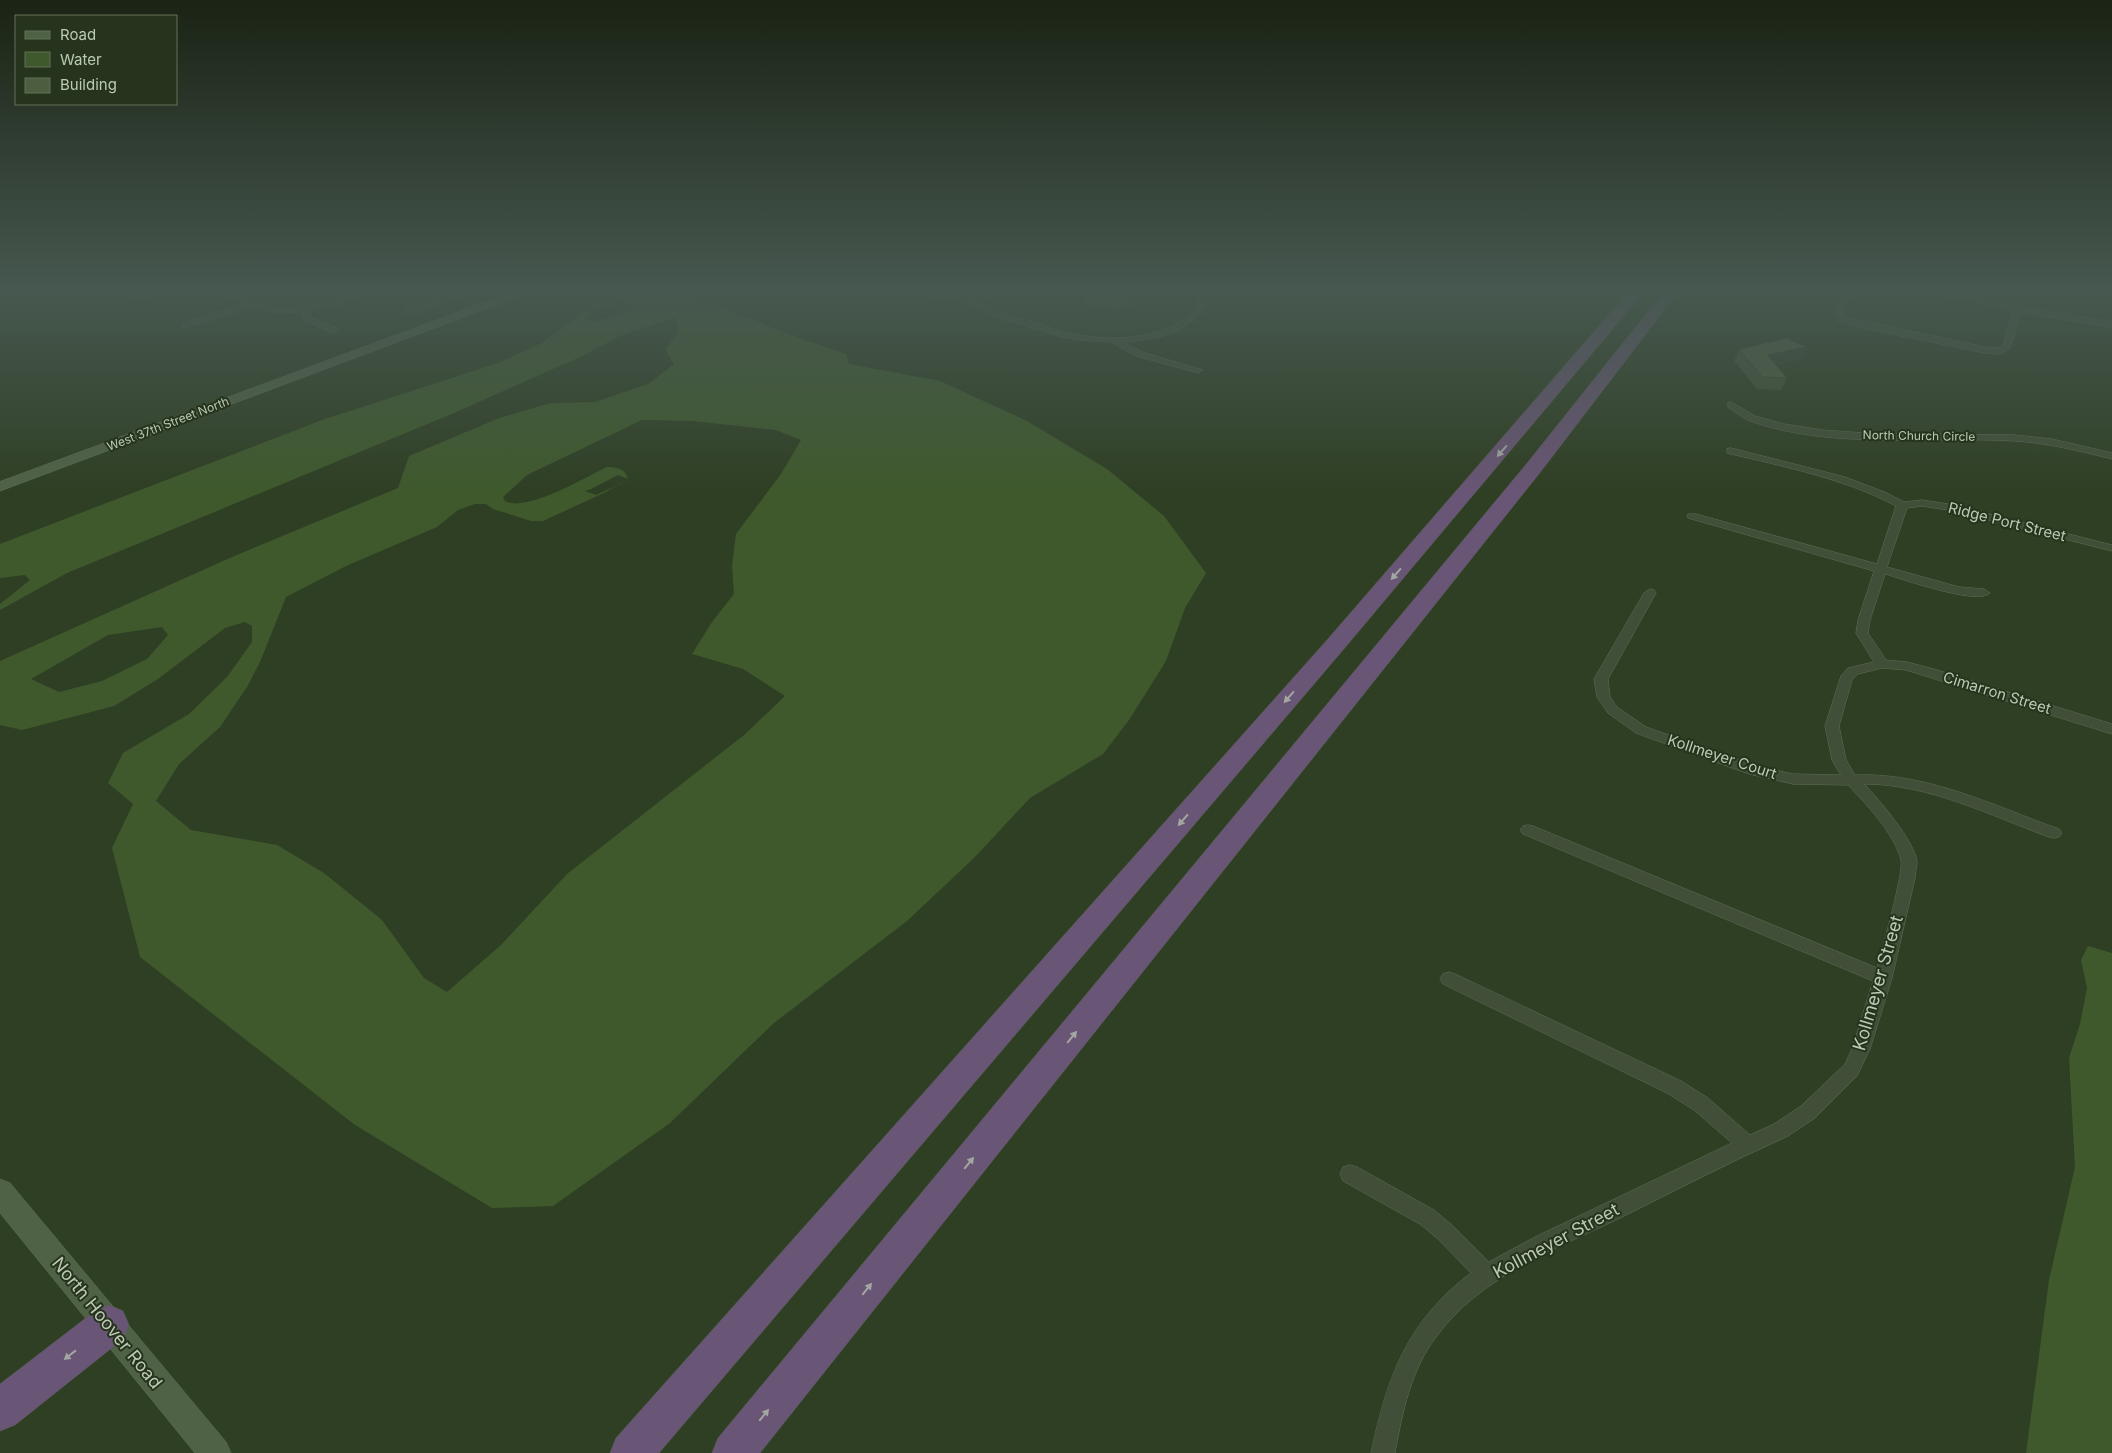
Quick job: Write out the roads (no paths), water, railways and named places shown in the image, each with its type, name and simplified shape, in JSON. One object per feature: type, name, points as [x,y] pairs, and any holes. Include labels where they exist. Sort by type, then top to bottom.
[{"type":"highway","points":[[631,1453],[1335,645],[1582,356]]},
{"type":"highway","points":[[733,1453],[1536,466],[1621,356]]},
{"type":"highway","points":[[0,1410],[109,1325]]},
{"type":"street","name":"West 37th Street North","points":[[0,487],[351,356]]},
{"type":"street","points":[[1146,356],[1198,370]]},
{"type":"street","name":"North Church Circle","points":[[1731,405],[1741,413],[1759,421],[1781,427],[1823,434],[2014,438],[2047,441],[2112,456]]},
{"type":"street","points":[[1731,451],[1845,481],[1877,492],[1902,505],[1864,620],[1862,633],[1882,664]]},
{"type":"street","name":"Ridge Port Street","points":[[1902,505],[1922,503],[1954,508],[2112,548]]},
{"type":"street","points":[[1692,516],[1958,591],[1984,593]]},
{"type":"street","name":"Kollmeyer Court","points":[[1650,594],[1601,679],[1601,692],[1608,705],[1616,714],[1641,730],[1752,770],[1795,779],[1886,780],[1928,789],[2054,833]]},
{"type":"street","name":"Cimarron Street","points":[[1882,664],[1907,666],[1932,673],[2112,729]]},
{"type":"street","name":"Kollmeyer Street","points":[[1383,1453],[1390,1419],[1401,1384],[1425,1336],[1439,1316],[1455,1300],[1506,1263],[1748,1144],[1781,1130],[1808,1112],[1851,1070],[1861,1049],[1883,978],[1907,878],[1909,861],[1891,826],[1877,807],[1851,779],[1840,760],[1832,726],[1846,679],[1853,671],[1882,664]]},
{"type":"street","points":[[1528,830],[1883,978]]},
{"type":"street","points":[[1448,979],[1674,1088],[1701,1104],[1748,1144]]},
{"type":"street","points":[[1350,1174],[1427,1217],[1445,1232],[1488,1276]]},
{"type":"street","name":"North Hoover Road","points":[[0,1192],[215,1453]]},
{"type":"water","points":[[514,356],[582,356],[454,413],[67,573],[0,610],[0,604],[30,580],[25,575],[0,578],[0,544],[322,420],[498,363]]},
{"type":"water","points":[[669,356],[847,356],[849,364],[940,381],[1027,421],[1107,469],[1164,516],[1206,573],[1185,608],[1166,661],[1129,720],[1103,754],[1030,798],[975,857],[907,921],[774,1023],[670,1123],[553,1206],[492,1208],[355,1125],[140,957],[112,848],[133,804],[108,783],[123,753],[189,714],[227,677],[252,642],[252,626],[245,622],[225,628],[158,679],[114,706],[22,730],[0,725],[0,661],[232,557],[398,488],[409,456],[499,418],[551,403],[595,402],[648,384],[674,364]],"holes":[[[642,420],[692,421],[776,430],[801,440],[781,474],[736,534],[732,566],[734,594],[712,622],[692,654],[743,669],[785,696],[744,735],[567,874],[501,945],[447,992],[424,978],[382,920],[324,873],[277,845],[191,830],[156,801],[179,764],[220,727],[247,687],[260,662],[286,597],[346,566],[437,527],[458,510],[475,504],[486,504],[493,509],[531,521],[543,521],[606,492],[628,479],[620,469],[607,467],[556,492],[526,502],[514,503],[505,501],[503,497],[527,475]],[[162,627],[168,635],[147,659],[102,681],[59,692],[31,679],[108,635]]]},
{"type":"water","points":[[2088,946],[2112,953],[2112,1453],[2026,1453],[2049,1280],[2075,1167],[2069,1058],[2080,1024],[2087,988],[2081,960]]}]
